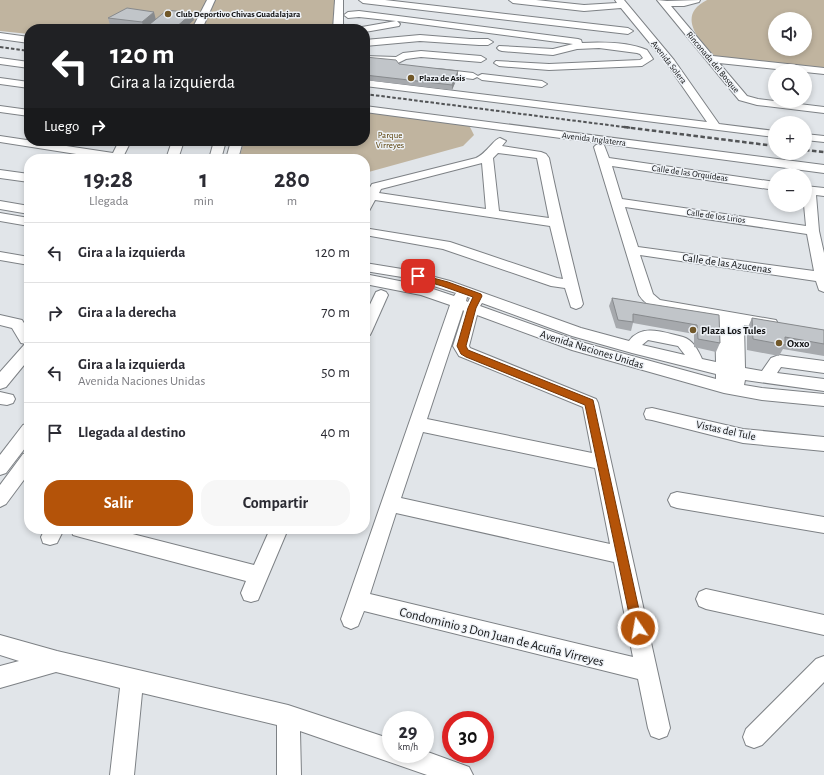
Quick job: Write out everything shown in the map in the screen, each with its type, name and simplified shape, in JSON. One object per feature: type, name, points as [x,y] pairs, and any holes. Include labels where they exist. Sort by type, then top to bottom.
[{"type":"street","points":[[199,24],[211,0]]},
{"type":"street","points":[[338,24],[339,0]]},
{"type":"street","points":[[363,0],[628,31]]},
{"type":"street","points":[[462,12],[468,0]]},
{"type":"street","points":[[513,0],[584,8],[621,2]]},
{"type":"street","points":[[564,6],[595,0]]},
{"type":"street","points":[[663,2],[684,3],[696,0]]},
{"type":"street","points":[[686,30],[686,14],[688,9],[696,0]]},
{"type":"street","name":"Avenida Solera","points":[[621,2],[671,62],[716,126]]},
{"type":"street","name":"Rinconada del Bosque","points":[[663,2],[743,98],[747,100],[824,110]]},
{"type":"street","points":[[578,26],[584,8]]},
{"type":"street","points":[[348,15],[388,22],[423,22],[505,33],[565,45],[599,45],[639,50],[648,56],[648,59],[642,63],[549,67],[490,63],[421,54],[403,56],[401,63],[370,60]]},
{"type":"street","points":[[370,27],[388,22]]},
{"type":"street","points":[[370,43],[420,38],[489,46],[488,37],[494,32]]},
{"type":"street","points":[[469,87],[469,80],[478,77],[502,48],[501,39],[505,33]]},
{"type":"street","points":[[0,36],[24,39]]},
{"type":"street","points":[[502,48],[554,52],[565,45]]},
{"type":"street","points":[[711,59],[824,71]]},
{"type":"street","points":[[0,61],[24,64]]},
{"type":"street","points":[[430,71],[542,84]]},
{"type":"street","points":[[478,77],[487,88],[501,99]]},
{"type":"street","points":[[0,94],[4,82],[24,84]]},
{"type":"street","points":[[370,84],[768,133]]},
{"type":"street","points":[[454,94],[469,87],[487,88]]},
{"type":"street","points":[[0,109],[24,112]]},
{"type":"street","name":"Avenida Inglaterra","points":[[370,110],[824,169]]},
{"type":"street","points":[[493,213],[492,153],[504,134]]},
{"type":"street","points":[[812,138],[824,140]]},
{"type":"street","points":[[0,139],[24,143]]},
{"type":"street","points":[[43,146],[92,154]]},
{"type":"street","points":[[600,147],[646,296],[657,305],[783,326]]},
{"type":"street","points":[[370,198],[376,187],[492,153],[542,156],[556,223],[576,304]]},
{"type":"street","name":"Calle de las Orquídeas","points":[[604,161],[768,185]]},
{"type":"street","points":[[0,174],[24,177]]},
{"type":"street","points":[[812,191],[824,192]]},
{"type":"street","name":"Calle de los Lirios","points":[[618,202],[814,231]]},
{"type":"street","points":[[370,203],[493,213],[556,223]]},
{"type":"street","points":[[0,205],[24,209]]},
{"type":"street","points":[[811,212],[823,282]]},
{"type":"street","points":[[0,217],[24,221]]},
{"type":"street","points":[[370,237],[445,245],[556,283],[572,284]]},
{"type":"street","name":"Calle de las Azucenas","points":[[632,250],[823,282]]},
{"type":"street","points":[[0,256],[24,260]]},
{"type":"street","name":"Avenida Naciones Unidas","points":[[370,268],[421,277],[468,299],[598,346],[731,389],[762,394],[824,400]]},
{"type":"street","name":"Avenida Naciones Unidas","points":[[370,280],[468,299]]},
{"type":"street","points":[[370,317],[381,295]]},
{"type":"street","points":[[468,299],[461,346],[464,352],[590,403],[659,728]]},
{"type":"street","name":"Condominio 3 Don Juan de Acuña Virreyes","points":[[468,299],[417,424],[354,610],[647,671]]},
{"type":"street","points":[[729,317],[731,389]]},
{"type":"street","points":[[0,320],[17,324],[24,336]]},
{"type":"street","name":"Avenida Naciones Unidas","points":[[598,346],[632,348],[639,338],[647,335],[683,342],[690,350],[697,364],[730,372]]},
{"type":"street","points":[[0,383],[24,354]]},
{"type":"street","points":[[766,377],[776,362],[779,361],[824,367]]},
{"type":"street","points":[[730,372],[824,385]]},
{"type":"street","name":"Vistas del Tule","points":[[652,414],[743,436],[824,444]]},
{"type":"street","points":[[417,424],[602,462]]},
{"type":"street","points":[[0,468],[24,437]]},
{"type":"street","points":[[0,499],[24,466]]},
{"type":"street","points":[[677,500],[824,525]]},
{"type":"street","points":[[390,504],[622,555]]},
{"type":"street","points":[[99,534],[259,575]]},
{"type":"street","points":[[251,593],[277,534]]},
{"type":"street","points":[[706,599],[824,625]]},
{"type":"street","points":[[0,645],[57,662],[288,716],[382,748]]},
{"type":"street","points":[[0,678],[57,662]]},
{"type":"street","points":[[754,737],[824,667]]},
{"type":"street","points":[[122,775],[132,680]]},
{"type":"street","points":[[288,716],[289,775]]},
{"type":"street","points":[[426,763],[461,775]]},
{"type":"green space","name":"Club Deportivo Chivas Guadalajara","points":[[0,0],[337,0],[335,24],[24,24],[24,33],[0,31]]},
{"type":"green space","points":[[707,0],[824,0],[824,71],[812,70],[812,64],[768,64],[717,58],[698,37],[692,21],[693,14],[698,6]]},
{"type":"green space","name":"Parque Virreyes","points":[[370,113],[469,125],[474,135],[463,146],[370,172],[370,154],[240,154],[243,146],[370,146]]},
{"type":"building","points":[[127,8],[154,12],[142,22],[108,18]]},
{"type":"building","points":[[167,10],[192,13],[180,24],[150,24]]},
{"type":"building","name":"Plaza de Asis","points":[[370,57],[396,60],[399,64],[458,71],[452,85],[370,76]]},
{"type":"building","points":[[612,298],[719,315],[720,343],[698,339],[697,325],[633,314],[633,322],[618,320]]},
{"type":"building","points":[[752,318],[824,330],[824,344],[785,337],[785,345],[753,339]]},
{"type":"railway","points":[[0,47],[24,50]]},
{"type":"railway","points":[[370,95],[632,128]]},
{"type":"railway","points":[[624,127],[768,145]]},
{"type":"railway","points":[[812,151],[824,152]]},
{"type":"place","name":"Club Deportivo Chivas Guadalajara","points":[[168,14]]},
{"type":"place","name":"Plaza de Asis","points":[[411,78]]},
{"type":"place","name":"Plaza Los Tules","points":[[693,330]]},
{"type":"place","name":"Oxxo","points":[[779,343]]},
{"type":"route","points":[[418,276],[478,296],[472,308],[461,346],[464,352],[590,403],[638,628]]}]
